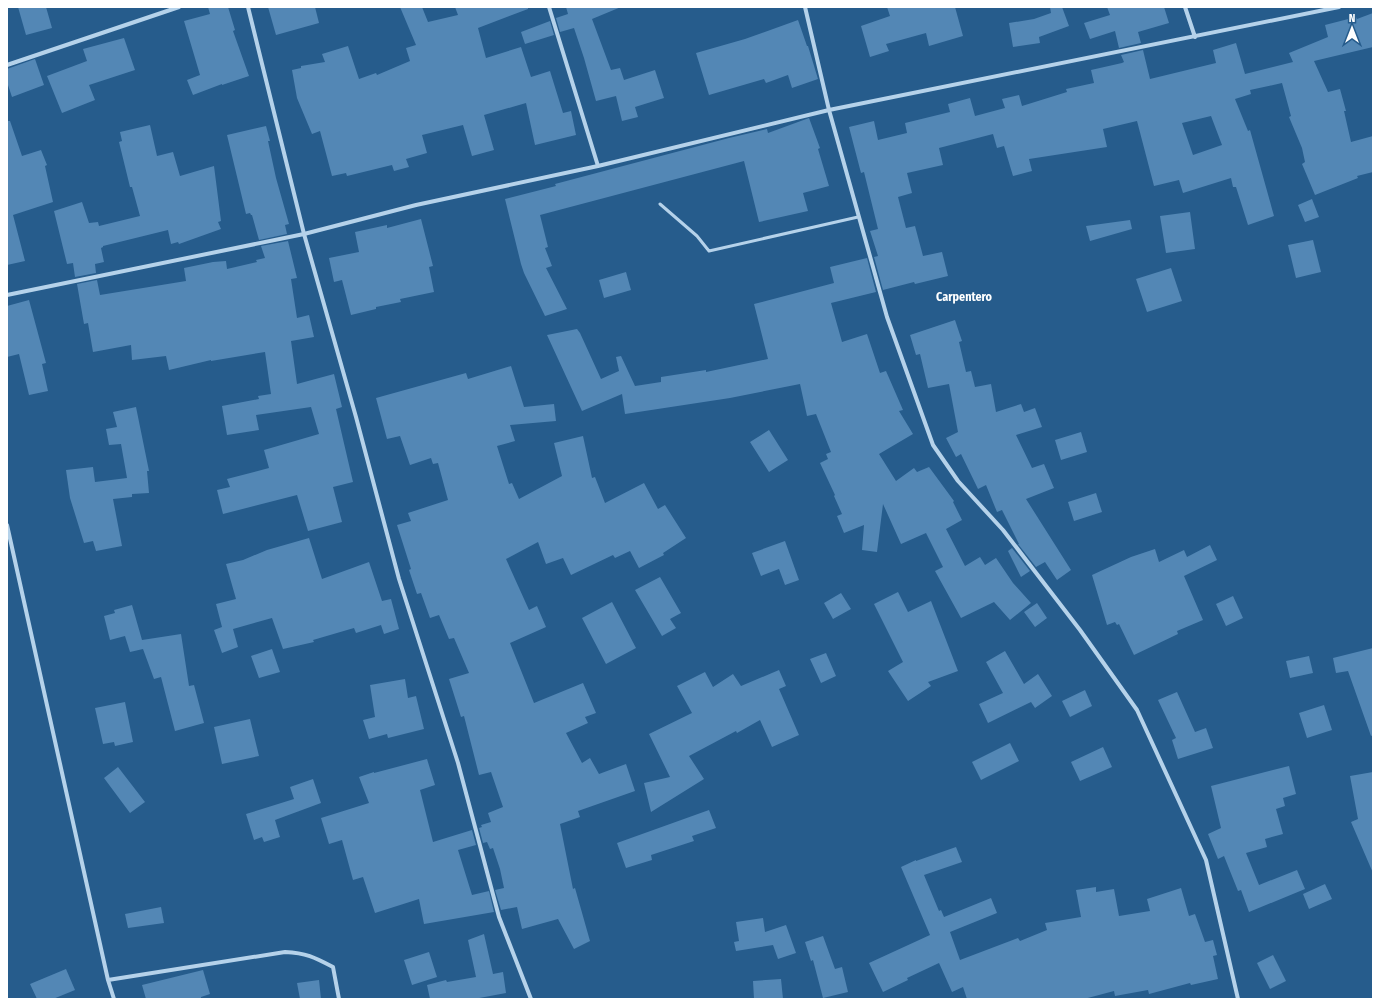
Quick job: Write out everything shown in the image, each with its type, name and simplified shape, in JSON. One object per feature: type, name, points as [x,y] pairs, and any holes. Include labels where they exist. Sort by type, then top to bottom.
[{"type":"street","points":[[7,65],[179,7]]},
{"type":"street","points":[[248,7],[304,234],[356,417],[399,579],[458,763],[499,916],[531,999]]},
{"type":"street","points":[[549,7],[598,166]]},
{"type":"street","points":[[805,7],[829,110],[887,317],[933,446],[958,481],[1008,536],[1080,630],[1137,710],[1206,860],[1238,999]]},
{"type":"street","points":[[1185,7],[1195,37]]},
{"type":"street","points":[[7,295],[304,234],[416,205],[598,166],[829,110],[1339,7]]},
{"type":"street","points":[[7,525],[108,980],[114,999]]},
{"type":"street","points":[[108,980],[285,952],[300,953],[311,956],[333,967],[339,999]]},
{"type":"lane","points":[[660,204],[697,236],[710,251],[858,217]]},
{"type":"building","points":[[18,7],[46,7],[52,28],[26,35]]},
{"type":"building","points":[[208,7],[228,7],[235,30],[233,31],[249,76],[193,95],[187,80],[200,75],[184,21],[210,14]]},
{"type":"building","points":[[268,7],[315,7],[319,23],[276,35]]},
{"type":"building","points":[[400,7],[422,7],[428,22],[458,15],[455,7],[528,7],[528,9],[478,28],[486,58],[521,47],[531,77],[550,71],[563,113],[571,111],[576,135],[535,145],[526,103],[484,115],[494,150],[472,156],[463,125],[422,135],[427,153],[406,159],[409,167],[394,171],[392,165],[347,176],[346,173],[332,176],[320,131],[312,134],[297,98],[292,70],[301,68],[301,66],[325,62],[322,54],[348,46],[359,79],[376,73],[377,75],[410,61],[406,48],[416,45]]},
{"type":"building","points":[[566,7],[621,7],[592,19],[611,70],[620,68],[624,80],[655,70],[664,98],[635,107],[638,117],[622,121],[616,96],[596,101],[574,28],[560,32],[556,18],[568,14]]},
{"type":"building","points":[[887,7],[955,7],[963,36],[929,46],[926,33],[886,44],[889,51],[870,57],[861,26],[890,16]]},
{"type":"building","points":[[1050,7],[1062,7],[1069,26],[1039,37],[1040,43],[1013,47],[1009,23],[1034,19],[1051,13]]},
{"type":"building","points":[[1107,7],[1164,7],[1169,23],[1138,32],[1141,43],[1119,48],[1115,31],[1090,39],[1084,23],[1110,15]]},
{"type":"building","points":[[1373,13],[1373,47],[1314,61],[1328,92],[1340,89],[1346,111],[1344,111],[1351,142],[1373,136],[1373,172],[1357,176],[1358,178],[1315,195],[1302,164],[1305,162],[1302,148],[1289,117],[1291,116],[1282,83],[1250,90],[1251,94],[1235,99],[1248,131],[1250,130],[1274,216],[1248,225],[1236,187],[1233,187],[1231,178],[1183,193],[1179,180],[1154,186],[1137,121],[1103,129],[1107,147],[1029,159],[1032,171],[1013,176],[1004,146],[997,148],[993,134],[939,148],[943,165],[907,173],[912,193],[898,197],[906,228],[915,226],[923,256],[942,252],[948,276],[915,284],[914,282],[883,290],[874,257],[878,256],[870,231],[878,229],[864,172],[861,173],[849,127],[874,121],[878,140],[907,133],[905,123],[950,112],[948,104],[970,98],[975,116],[1005,108],[1002,99],[1019,95],[1022,106],[1067,92],[1066,89],[1094,83],[1091,70],[1122,63],[1124,62],[1121,55],[1143,50],[1150,79],[1216,63],[1213,50],[1236,43],[1245,74],[1293,62],[1289,53],[1328,37],[1325,25],[1356,17],[1357,19]],"holes":[[[1211,116],[1222,145],[1193,155],[1182,123]]]},
{"type":"building","points":[[798,20],[818,79],[792,88],[788,75],[766,83],[764,79],[709,95],[696,53],[745,39]]},
{"type":"building","points":[[550,21],[554,35],[525,44],[521,32]]},
{"type":"building","points":[[124,38],[135,70],[89,85],[95,100],[62,113],[47,76],[87,61],[83,49]]},
{"type":"building","points":[[35,59],[44,85],[12,97],[7,82],[7,69]]},
{"type":"building","points":[[809,118],[820,148],[818,149],[829,186],[803,193],[808,211],[759,222],[744,161],[540,215],[548,247],[545,248],[552,266],[546,268],[567,309],[545,316],[524,273],[505,199],[556,186],[555,184],[729,138],[767,129],[768,133]]},
{"type":"building","points":[[7,121],[10,121],[22,156],[41,150],[47,165],[45,166],[53,202],[13,215],[25,261],[7,265]]},
{"type":"building","points":[[150,125],[157,156],[173,152],[180,176],[214,166],[221,221],[218,222],[221,229],[179,244],[178,242],[171,244],[168,230],[103,246],[101,248],[104,262],[95,264],[96,273],[75,277],[73,263],[67,264],[54,211],[82,202],[89,223],[98,222],[99,226],[140,216],[132,187],[130,187],[119,142],[122,141],[120,132]]},
{"type":"building","points":[[266,126],[276,178],[289,224],[285,225],[287,234],[259,240],[252,215],[250,213],[246,214],[227,135]]},
{"type":"building","points":[[1312,199],[1319,217],[1305,222],[1298,205]]},
{"type":"building","points":[[1190,212],[1195,249],[1166,253],[1160,216]]},
{"type":"building","points":[[421,219],[433,266],[429,267],[434,292],[400,299],[401,302],[376,307],[376,309],[351,315],[342,280],[334,282],[329,258],[359,252],[355,232],[387,225],[387,228]]},
{"type":"building","points":[[1130,220],[1132,229],[1090,241],[1086,226]]},
{"type":"building","points":[[1313,240],[1321,272],[1296,278],[1288,245]]},
{"type":"building","points":[[288,241],[297,278],[291,279],[297,318],[309,315],[314,337],[291,341],[297,384],[334,374],[342,407],[336,409],[353,482],[333,487],[342,522],[308,531],[297,495],[223,514],[217,490],[230,487],[227,479],[269,468],[264,450],[319,434],[311,407],[256,415],[259,430],[227,435],[222,406],[259,399],[258,396],[271,394],[265,352],[211,360],[169,370],[166,356],[132,360],[131,345],[93,352],[88,323],[84,324],[77,284],[97,280],[100,295],[186,281],[184,268],[226,261],[227,269],[257,262],[256,260],[265,258],[261,246]]},
{"type":"building","points":[[867,258],[876,292],[831,303],[842,342],[867,334],[880,373],[886,371],[903,410],[899,411],[913,434],[879,454],[896,481],[914,468],[917,472],[929,467],[954,501],[953,502],[962,520],[946,529],[965,566],[980,557],[985,565],[996,558],[1013,583],[1031,603],[1010,620],[994,602],[961,618],[935,571],[943,567],[926,533],[901,544],[883,504],[877,552],[862,550],[864,525],[844,533],[837,516],[842,514],[820,463],[828,459],[826,454],[831,452],[816,414],[807,416],[800,384],[730,398],[625,414],[622,394],[582,411],[547,335],[577,329],[601,379],[619,371],[616,357],[621,356],[635,386],[661,382],[661,377],[706,370],[706,372],[768,359],[754,304],[834,283],[830,267]]},
{"type":"building","points":[[1171,268],[1182,301],[1147,312],[1136,279]]},
{"type":"building","points":[[626,272],[631,290],[604,298],[599,280]]},
{"type":"building","points":[[29,300],[46,363],[42,364],[48,391],[29,395],[19,354],[7,357],[7,306]]},
{"type":"building","points":[[955,320],[962,341],[959,342],[966,372],[971,371],[975,387],[991,384],[996,412],[1021,404],[1024,412],[1035,408],[1042,427],[1016,435],[1032,468],[1044,464],[1054,488],[1026,499],[1071,570],[1057,580],[1045,562],[1036,567],[1018,544],[1002,510],[997,512],[986,485],[978,489],[961,454],[956,457],[946,438],[958,432],[949,384],[928,388],[920,354],[916,355],[910,335]]},
{"type":"building","points":[[511,366],[524,407],[554,404],[556,421],[510,425],[515,441],[497,446],[509,484],[512,483],[519,499],[562,476],[554,443],[583,436],[592,478],[595,477],[605,503],[644,483],[658,509],[665,505],[686,538],[663,553],[664,555],[639,568],[630,551],[615,558],[613,555],[571,575],[563,558],[546,564],[538,542],[506,559],[529,610],[537,606],[546,627],[510,643],[534,703],[583,683],[596,713],[585,717],[588,723],[566,733],[582,763],[590,758],[599,774],[626,764],[635,791],[578,811],[580,817],[560,824],[573,889],[575,888],[590,941],[574,949],[558,919],[522,929],[517,907],[501,910],[495,890],[504,888],[500,869],[493,848],[490,849],[487,842],[483,843],[479,828],[482,827],[481,825],[491,822],[488,813],[503,807],[491,772],[479,775],[464,716],[461,717],[449,679],[469,673],[454,638],[449,639],[439,615],[430,618],[421,593],[417,594],[397,525],[411,521],[408,513],[448,500],[438,463],[433,464],[431,458],[410,465],[400,436],[387,439],[376,398],[466,373],[468,379]]},
{"type":"building","points":[[136,407],[149,471],[147,471],[149,493],[132,494],[132,497],[113,499],[122,546],[96,551],[93,541],[84,543],[70,498],[66,470],[93,467],[95,482],[127,478],[121,444],[109,445],[106,429],[117,427],[113,412]]},
{"type":"building","points":[[769,430],[788,460],[769,472],[750,442]]},
{"type":"building","points":[[1081,432],[1087,452],[1061,460],[1055,440]]},
{"type":"building","points":[[1096,493],[1102,512],[1074,521],[1068,502]]},
{"type":"building","points":[[309,538],[322,579],[369,562],[382,601],[391,599],[399,629],[384,634],[381,625],[356,633],[354,628],[313,640],[314,642],[283,649],[272,618],[233,629],[238,647],[222,653],[214,630],[222,627],[216,604],[236,599],[226,564],[243,560],[267,550]]},
{"type":"building","points":[[785,541],[799,580],[785,585],[779,569],[761,576],[752,553]]},
{"type":"building","points":[[1210,545],[1217,560],[1184,576],[1203,620],[1177,631],[1178,634],[1134,655],[1119,624],[1117,625],[1115,622],[1107,625],[1092,575],[1131,557],[1155,549],[1159,562],[1184,550],[1187,557]]},
{"type":"building","points":[[1012,548],[1030,571],[1021,577],[1008,551]]},
{"type":"building","points":[[660,577],[681,613],[670,619],[676,628],[662,636],[635,590]]},
{"type":"building","points":[[898,592],[908,612],[931,601],[958,671],[928,682],[931,686],[908,701],[888,671],[903,662],[874,604]]},
{"type":"building","points":[[841,593],[851,609],[833,619],[824,603]]},
{"type":"building","points":[[1233,596],[1243,618],[1226,626],[1216,604]]},
{"type":"building","points":[[612,602],[636,648],[606,664],[582,618]]},
{"type":"building","points":[[1037,603],[1047,618],[1035,627],[1024,612]]},
{"type":"building","points":[[132,605],[142,640],[181,634],[189,686],[194,685],[204,723],[175,731],[161,677],[154,679],[143,649],[130,652],[125,636],[110,640],[104,616],[115,613],[114,610]]},
{"type":"building","points":[[1373,648],[1373,735],[1371,736],[1348,671],[1336,673],[1333,658]]},
{"type":"building","points":[[272,649],[280,672],[259,678],[251,656]]},
{"type":"building","points":[[1005,651],[1024,684],[1038,674],[1052,696],[1035,708],[1031,702],[988,723],[979,704],[1003,693],[986,662]]},
{"type":"building","points":[[826,653],[836,676],[821,683],[810,659]]},
{"type":"building","points":[[1309,656],[1313,673],[1290,678],[1286,661]]},
{"type":"building","points":[[779,670],[786,686],[779,689],[799,735],[772,747],[760,720],[737,733],[736,731],[689,756],[704,779],[651,812],[644,783],[670,777],[649,734],[692,713],[677,686],[705,672],[713,687],[733,674],[741,686]]},
{"type":"building","points":[[405,679],[408,698],[416,696],[424,729],[388,738],[387,734],[369,739],[363,720],[375,717],[370,685]]},
{"type":"building","points":[[1085,690],[1092,706],[1070,717],[1062,701]]},
{"type":"building","points":[[1177,692],[1195,732],[1206,728],[1213,748],[1178,759],[1172,740],[1176,738],[1158,700]]},
{"type":"building","points":[[125,702],[133,742],[115,746],[114,742],[103,744],[95,708]]},
{"type":"building","points":[[1324,705],[1332,730],[1307,738],[1299,713]]},
{"type":"building","points":[[250,719],[259,756],[222,764],[214,727]]},
{"type":"building","points":[[1010,743],[1019,761],[981,780],[972,762]]},
{"type":"building","points":[[1103,747],[1112,767],[1080,781],[1071,762]]},
{"type":"building","points":[[427,759],[435,785],[420,790],[433,842],[472,830],[476,845],[458,850],[472,895],[489,891],[494,912],[424,924],[419,899],[375,913],[363,877],[353,880],[342,840],[329,844],[321,818],[369,803],[359,777]]},
{"type":"building","points":[[1289,766],[1296,794],[1283,798],[1285,806],[1276,809],[1283,834],[1265,839],[1267,847],[1246,853],[1259,885],[1297,870],[1305,889],[1249,912],[1241,890],[1238,891],[1224,856],[1218,859],[1208,834],[1221,828],[1211,786]]},
{"type":"building","points":[[118,767],[145,802],[130,813],[104,778]]},
{"type":"building","points":[[1373,772],[1373,873],[1351,822],[1358,819],[1350,776]]},
{"type":"building","points":[[313,779],[321,803],[275,820],[280,837],[264,842],[262,837],[254,840],[246,814],[294,799],[290,787]]},
{"type":"building","points":[[709,810],[716,828],[692,836],[694,841],[651,855],[652,860],[626,868],[617,843]]},
{"type":"building","points":[[956,847],[962,862],[924,875],[939,911],[941,910],[944,917],[991,898],[997,913],[950,932],[960,960],[1018,938],[1020,941],[1047,930],[1045,923],[1081,917],[1076,890],[1096,887],[1096,892],[1114,889],[1119,916],[1150,911],[1147,899],[1181,888],[1189,916],[1195,914],[1205,942],[1213,940],[1217,955],[1213,956],[1218,979],[1191,985],[1190,983],[1149,994],[1148,990],[1115,996],[1114,991],[1084,999],[967,999],[963,987],[952,992],[939,963],[907,978],[908,980],[883,992],[869,963],[930,935],[901,867],[916,860]]},
{"type":"building","points":[[1325,884],[1332,899],[1309,909],[1303,894]]},
{"type":"building","points":[[161,907],[164,923],[128,928],[125,914]]},
{"type":"building","points":[[763,918],[765,932],[786,925],[796,953],[778,959],[773,945],[736,951],[734,942],[739,941],[736,922]]},
{"type":"building","points":[[484,934],[493,974],[503,972],[506,993],[474,999],[430,999],[427,985],[446,980],[447,982],[476,977],[468,940]]},
{"type":"building","points":[[823,936],[835,969],[842,967],[848,992],[823,998],[813,960],[811,961],[805,942]]},
{"type":"building","points":[[429,952],[437,977],[412,985],[404,960]]},
{"type":"building","points":[[1273,955],[1286,981],[1270,989],[1257,963]]},
{"type":"building","points":[[66,969],[75,990],[53,999],[37,999],[30,984]]},
{"type":"building","points":[[203,970],[210,994],[201,997],[201,999],[146,999],[142,985]]},
{"type":"building","points":[[781,979],[783,999],[754,999],[753,981]]},
{"type":"building","points":[[319,980],[321,999],[300,999],[297,983]]},
{"type":"district","name":"Carpentero","points":[[964,297]]}]
